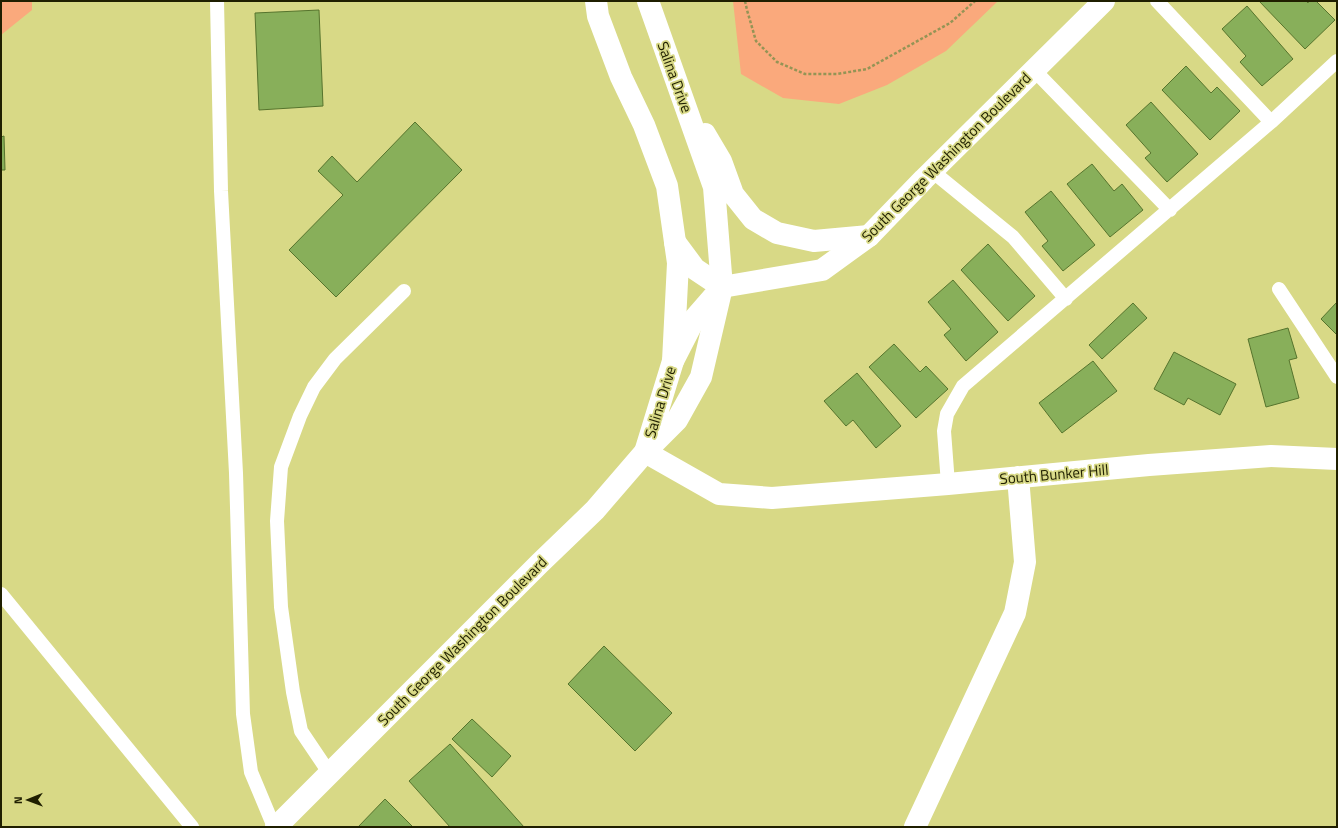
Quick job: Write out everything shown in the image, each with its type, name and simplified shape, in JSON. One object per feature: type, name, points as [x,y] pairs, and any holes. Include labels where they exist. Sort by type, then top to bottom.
[{"type":"street","name":"Salina Drive","points":[[596,1],[598,16],[621,77],[644,125],[667,186],[678,263],[673,361],[645,452]]},
{"type":"street","name":"Salina Drive","points":[[645,452],[677,420],[701,377],[722,288],[714,187],[648,1]]},
{"type":"street","name":"South George Washington Boulevard","points":[[722,288],[822,270],[869,236],[932,171],[1104,1]]},
{"type":"street","points":[[685,102],[721,161],[733,194],[753,219],[777,233],[814,241],[869,236]]},
{"type":"street","points":[[673,361],[695,318],[722,288],[695,269],[675,242]]},
{"type":"street","name":"South George Washington Boulevard","points":[[275,827],[330,774],[534,568],[595,510],[645,452]]},
{"type":"street","name":"South Bunker Hill","points":[[645,452],[718,494],[772,498],[948,484],[1149,465],[1271,456],[1337,459]]},
{"type":"street","points":[[915,827],[1015,613],[1025,562],[1018,477]]},
{"type":"lane","points":[[217,1],[221,191],[236,474],[243,714],[251,772],[275,827]]},
{"type":"lane","points":[[1157,1],[1271,122]]},
{"type":"lane","points":[[948,484],[944,431],[947,414],[963,386],[1170,210],[1271,122],[1337,61]]},
{"type":"lane","points":[[1034,70],[1170,210]]},
{"type":"lane","points":[[932,171],[1013,237],[1066,299]]},
{"type":"lane","points":[[1279,289],[1337,377]]},
{"type":"lane","points":[[330,774],[302,731],[293,692],[281,607],[277,521],[281,467],[300,416],[314,387],[335,359],[404,291]]},
{"type":"lane","points":[[1,594],[192,827]]},
{"type":"path","points":[[745,1],[746,10],[756,41],[777,62],[805,74],[837,74],[867,69],[950,22],[975,1]]},
{"type":"shaded area","points":[[1,1],[32,1],[32,10],[1,35]]},
{"type":"shaded area","points":[[733,1],[998,1],[946,51],[887,85],[839,104],[783,98],[741,74]]},
{"type":"building","points":[[1259,1],[1306,1],[1308,3],[1309,1],[1316,1],[1335,20],[1305,49]]},
{"type":"building","points":[[1247,6],[1293,59],[1262,86],[1240,62],[1246,56],[1222,29]]},
{"type":"building","points":[[319,10],[323,106],[259,110],[255,13]]},
{"type":"building","points":[[1186,66],[1211,93],[1217,87],[1240,111],[1210,140],[1162,90]]},
{"type":"building","points":[[1151,102],[1198,154],[1167,182],[1145,158],[1151,153],[1126,125]]},
{"type":"building","points":[[415,122],[462,170],[336,297],[289,250],[343,195],[318,171],[332,156],[357,182]]},
{"type":"building","points":[[4,136],[5,170],[1,170],[1,137]]},
{"type":"building","points":[[1092,164],[1114,191],[1122,184],[1143,210],[1110,237],[1067,184]]},
{"type":"building","points":[[1051,191],[1095,245],[1063,271],[1042,246],[1048,241],[1025,212]]},
{"type":"building","points":[[988,244],[1035,296],[1008,321],[961,270]]},
{"type":"building","points":[[953,280],[998,332],[966,361],[944,335],[951,329],[928,302]]},
{"type":"building","points":[[1337,302],[1337,335],[1321,319]]},
{"type":"building","points":[[1133,303],[1147,318],[1102,359],[1089,345]]},
{"type":"building","points":[[1288,328],[1297,358],[1289,360],[1299,398],[1266,407],[1248,339]]},
{"type":"building","points":[[894,344],[920,372],[926,366],[948,389],[916,418],[869,367]]},
{"type":"building","points":[[1174,352],[1236,384],[1220,415],[1188,398],[1184,405],[1154,389]]},
{"type":"building","points":[[1093,361],[1117,391],[1062,433],[1039,403]]},
{"type":"building","points":[[857,373],[901,426],[876,448],[853,420],[846,426],[824,401]]},
{"type":"building","points":[[604,646],[672,713],[635,751],[568,684]]},
{"type":"building","points":[[472,719],[511,756],[492,777],[452,739]]},
{"type":"building","points":[[450,744],[524,827],[450,827],[409,781]]},
{"type":"building","points":[[385,799],[413,827],[358,827]]}]
